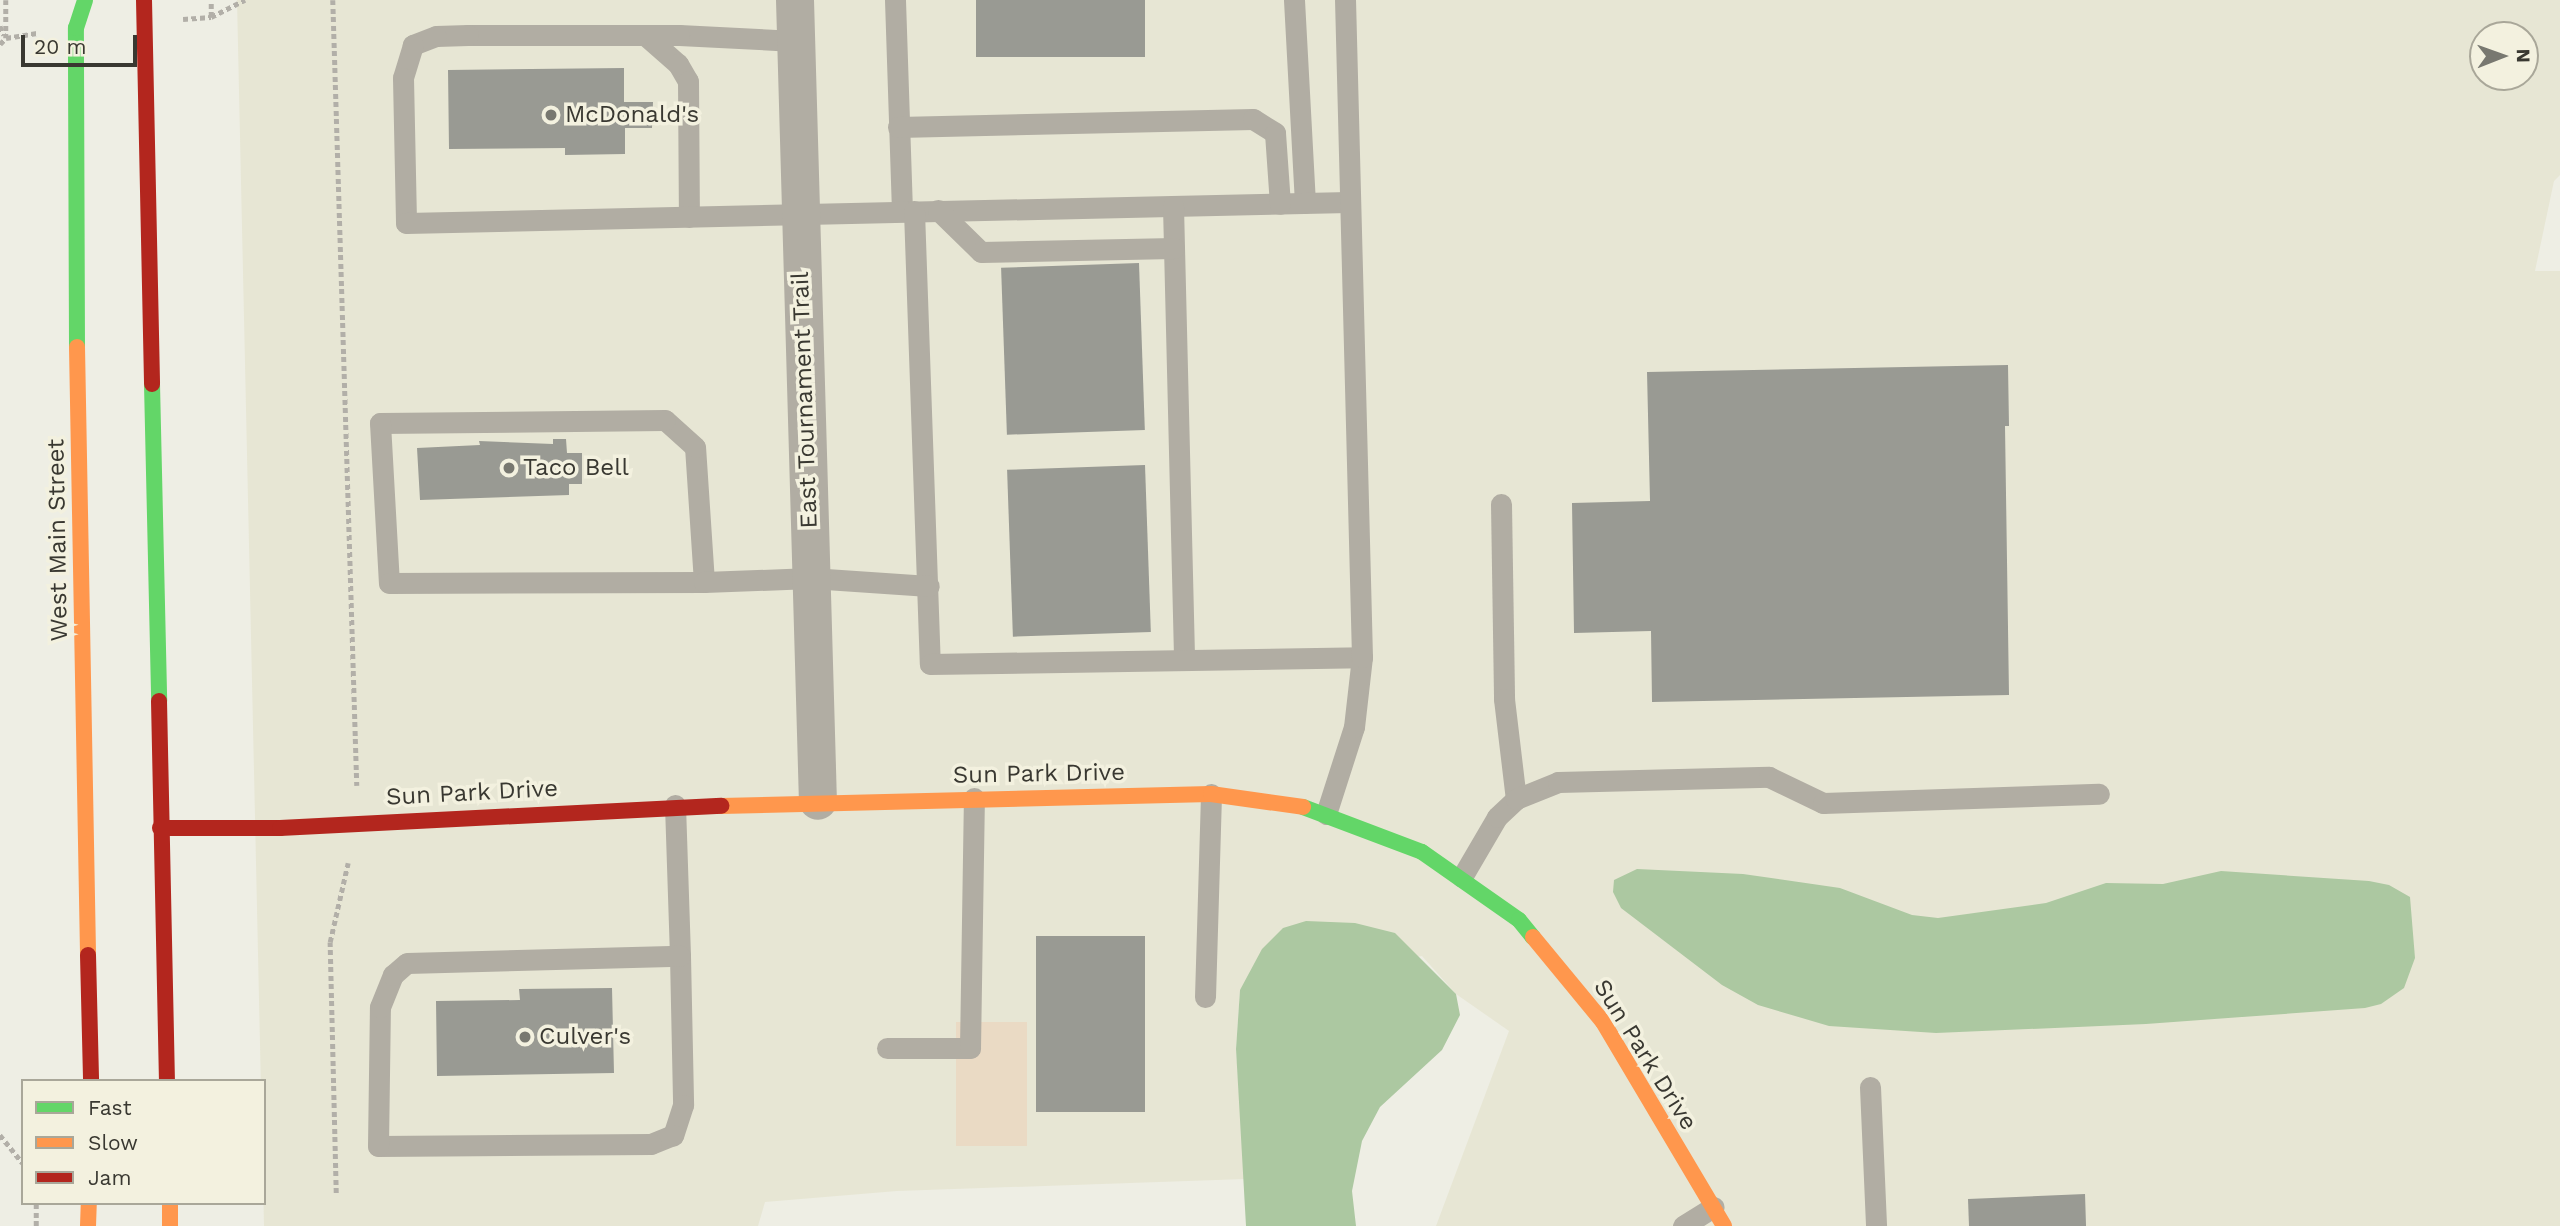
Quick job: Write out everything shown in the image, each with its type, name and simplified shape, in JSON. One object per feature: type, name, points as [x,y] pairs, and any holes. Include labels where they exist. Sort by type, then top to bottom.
[{"type":"main road","name":"West Main Street","points":[[85,0],[76,28],[77,398],[91,1079]]},
{"type":"main road","points":[[144,0],[167,1079]]},
{"type":"main road","name":"Sun Park Drive","points":[[160,828],[358,822],[818,800],[1212,794],[1263,799],[1326,814],[1422,852],[1462,877],[1519,920],[1603,1022],[1724,1226]]},
{"type":"main road","points":[[89,1205],[89,1226]]},
{"type":"main road","points":[[170,1205],[170,1226]]},
{"type":"street","name":"East Tournament Trail","points":[[795,0],[799,213],[818,800]]},
{"type":"lane","points":[[895,0],[898,127],[908,211],[929,586],[930,664],[1362,657]]},
{"type":"lane","points":[[1294,0],[1305,203]]},
{"type":"lane","points":[[1326,814],[1354,727],[1362,657],[1344,1]]},
{"type":"lane","points":[[795,41],[645,35],[436,36],[413,45],[403,78],[406,223],[1349,202]]},
{"type":"lane","points":[[645,35],[678,64],[688,81],[689,217]]},
{"type":"lane","points":[[898,127],[1253,119],[1275,134],[1280,204]]},
{"type":"lane","points":[[1173,206],[1184,659]]},
{"type":"lane","points":[[938,210],[981,252],[1174,248]]},
{"type":"lane","points":[[704,582],[695,447],[677,426],[641,417],[380,423],[389,583],[704,582],[811,578],[929,586]]},
{"type":"lane","points":[[1501,504],[1504,699],[1516,799]]},
{"type":"lane","points":[[1462,877],[1497,817],[1516,799],[1558,782],[1769,777],[1823,803],[2099,794]]},
{"type":"lane","points":[[1205,998],[1212,794]]},
{"type":"lane","points":[[887,1048],[970,1048],[974,798]]},
{"type":"lane","points":[[675,805],[680,956],[683,1105],[680,1122],[665,1140],[651,1144],[378,1146],[380,1007],[393,975],[407,963],[680,956]]},
{"type":"lane","points":[[1870,1087],[1876,1226]]},
{"type":"lane","points":[[1683,1226],[1713,1207]]},
{"type":"path","points":[[0,44],[6,38],[6,0]]},
{"type":"path","points":[[211,0],[211,17],[245,0]]},
{"type":"path","points":[[333,0],[358,822],[330,942],[336,1193]]},
{"type":"path","points":[[0,26],[6,38]]},
{"type":"path","points":[[0,1135],[21,1161]]},
{"type":"path","points":[[36,1205],[36,1226]]},
{"type":"shaded area","points":[[237,0],[2560,0],[2560,175],[2554,181],[2535,271],[2560,271],[2560,1226],[1436,1226],[1509,1031],[1456,994],[1422,956],[1240,990],[1236,1049],[1245,1179],[897,1191],[765,1202],[758,1226],[264,1226],[266,1079],[261,1079]]},
{"type":"shaded area","points":[[1637,869],[1743,874],[1840,888],[1912,915],[1938,918],[2046,903],[2106,883],[2163,884],[2221,871],[2369,881],[2389,885],[2410,897],[2415,958],[2404,988],[2381,1004],[2365,1008],[2146,1024],[1936,1033],[1829,1026],[1758,1005],[1722,985],[1621,908],[1613,892],[1614,880]]},
{"type":"shaded area","points":[[1306,921],[1355,923],[1395,933],[1456,994],[1460,1015],[1442,1050],[1380,1107],[1362,1141],[1352,1191],[1356,1226],[1246,1226],[1236,1049],[1240,990],[1262,949],[1283,928]]},
{"type":"shaded area","points":[[956,1022],[1027,1022],[1027,1146],[956,1146]]},
{"type":"building","points":[[976,0],[1145,0],[1145,57],[976,57]]},
{"type":"building","name":"McDonald's","points":[[624,68],[624,102],[653,102],[652,128],[625,128],[625,154],[565,155],[565,148],[449,149],[448,70]]},
{"type":"building","points":[[1139,263],[1145,430],[1007,435],[1001,268]]},
{"type":"building","points":[[2008,365],[2009,426],[2005,426],[2009,695],[1652,702],[1651,631],[1574,633],[1572,503],[1650,501],[1647,372]]},
{"type":"building","points":[[553,439],[566,439],[567,453],[582,453],[582,484],[569,484],[569,495],[420,500],[417,448],[480,445],[479,441],[553,444]]},
{"type":"building","points":[[1145,465],[1151,632],[1013,637],[1007,470]]},
{"type":"building","points":[[1036,936],[1145,936],[1145,1112],[1036,1112]]},
{"type":"building","name":"Culver's","points":[[612,988],[614,1073],[437,1076],[436,1001],[520,1000],[519,989]]},
{"type":"building","points":[[2085,1194],[2086,1226],[1969,1226],[1968,1199]]},
{"type":"traffic: fast","points":[[77,347],[76,28],[85,0]]},
{"type":"traffic: fast","points":[[152,384],[159,701]]},
{"type":"traffic: fast","points":[[1303,807],[1422,852],[1519,920],[1533,937]]},
{"type":"traffic: slow","points":[[77,347],[88,955]]},
{"type":"traffic: slow","points":[[721,806],[1211,794],[1303,807]]},
{"type":"traffic: slow","points":[[1533,937],[1603,1022],[1724,1226]]},
{"type":"traffic: slow","points":[[88,1226],[89,1205]]},
{"type":"traffic: slow","points":[[170,1205],[170,1226]]},
{"type":"traffic: jam","points":[[144,0],[152,384]]},
{"type":"traffic: jam","points":[[159,701],[167,1079]]},
{"type":"traffic: jam","points":[[160,828],[280,828],[721,806]]},
{"type":"traffic: jam","points":[[88,955],[91,1079]]},
{"type":"place","name":"McDonald's","points":[[551,115]]},
{"type":"place","name":"Taco Bell","points":[[509,468]]},
{"type":"place","name":"Culver's","points":[[525,1037]]}]
